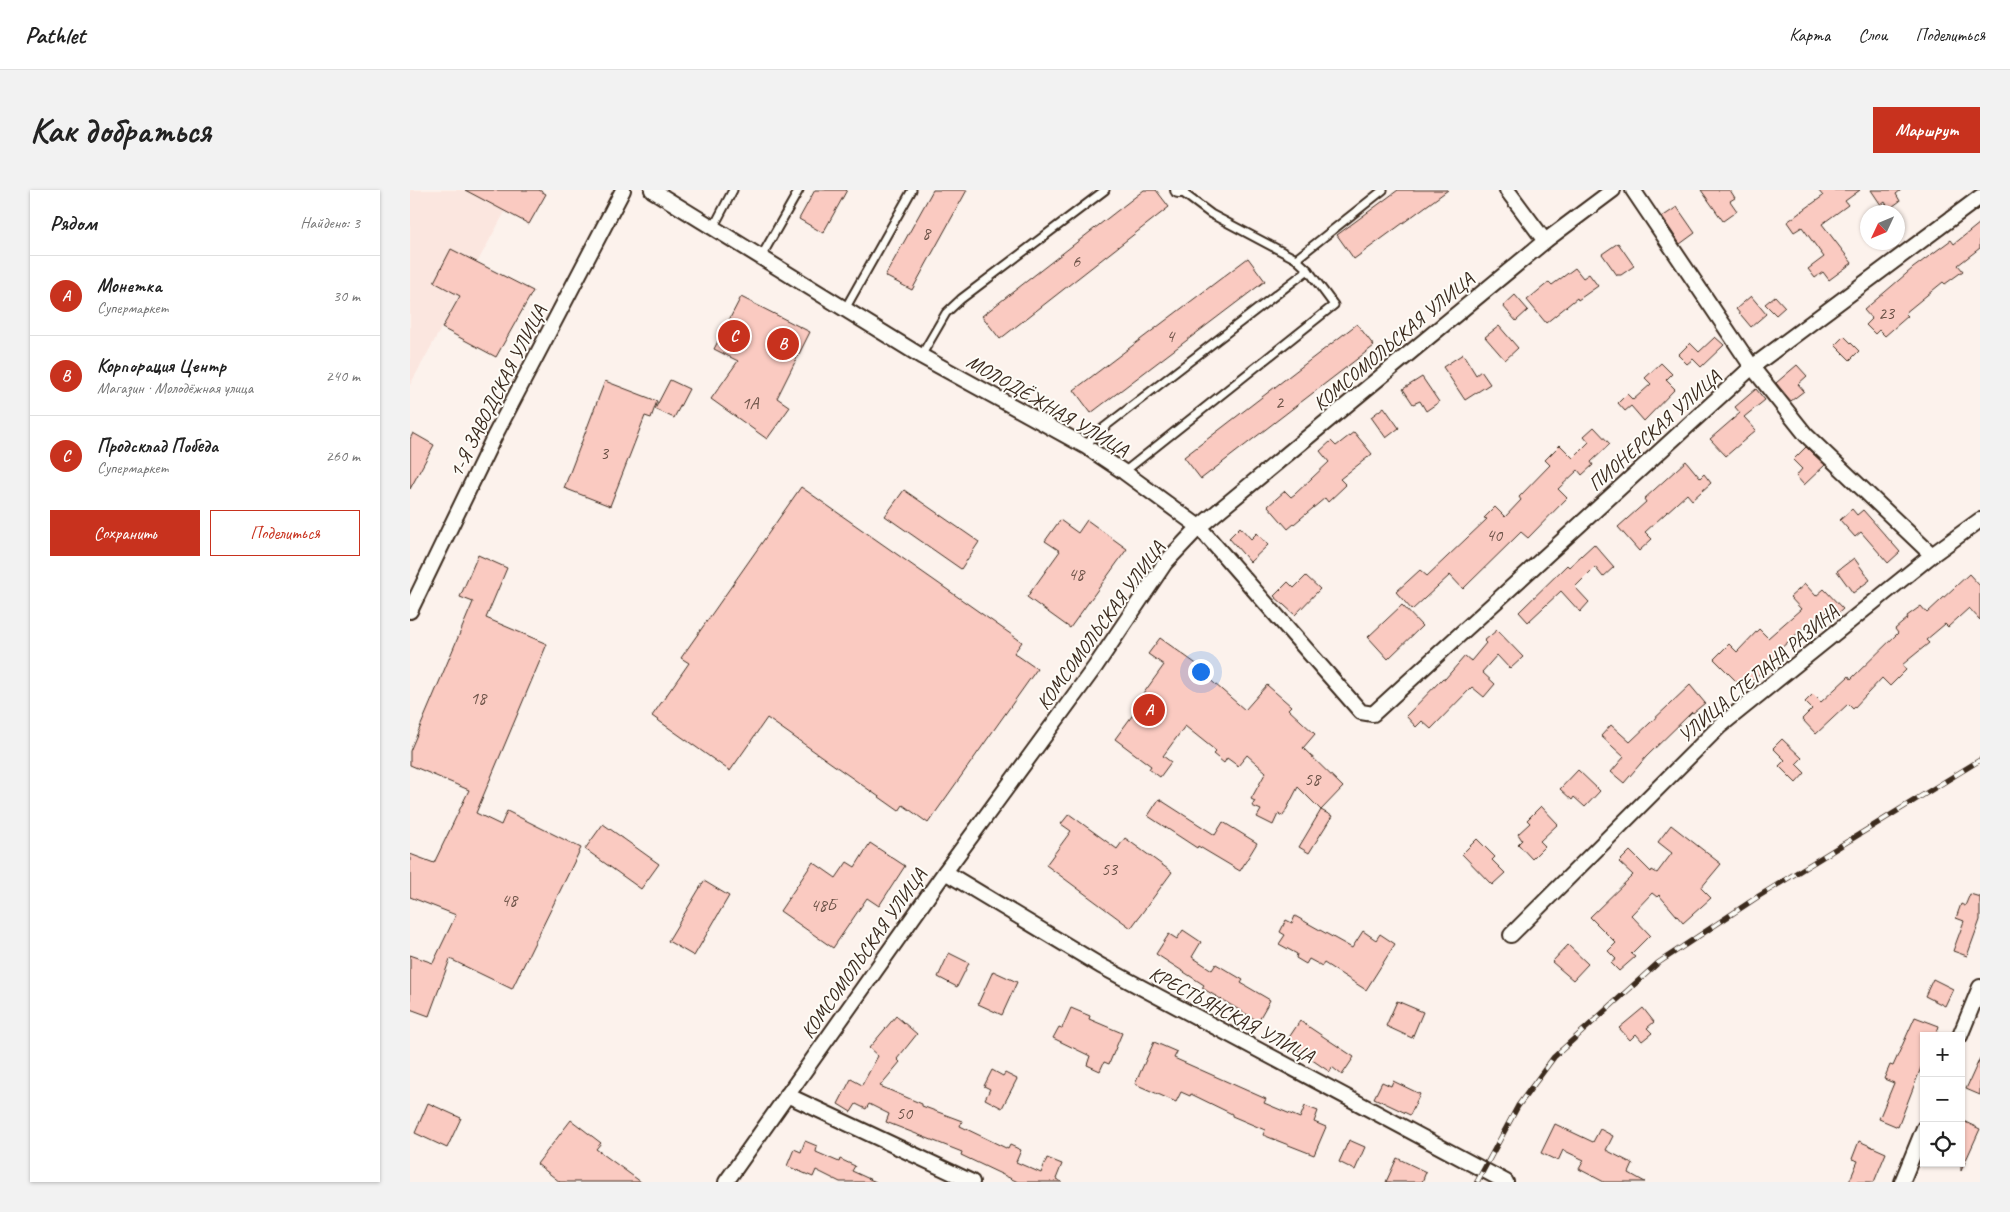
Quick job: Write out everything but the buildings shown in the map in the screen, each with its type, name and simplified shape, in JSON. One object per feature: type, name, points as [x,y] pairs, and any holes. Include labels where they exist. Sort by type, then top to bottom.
[{"type":"street","name":"1-Я ЗАВОДСКАЯ УЛИЦА","points":[[410,611],[494,437],[623,190]]},
{"type":"street","name":"МОЛОДЁЖНАЯ УЛИЦА","points":[[652,190],[921,356],[1085,446],[1124,472],[1199,527],[1362,712],[1374,714]]},
{"type":"street","points":[[1507,190],[1545,241]]},
{"type":"street","name":"КОМСОМОЛЬСКАЯ УЛИЦА","points":[[726,1182],[945,872],[1095,667],[1166,563],[1199,527],[1545,241],[1613,190]]},
{"type":"street","points":[[1633,190],[1752,368],[1806,435],[1932,555]]},
{"type":"street","name":"ПИОНЕРСКАЯ УЛИЦА","points":[[1374,714],[1752,368],[1980,197]]},
{"type":"street","name":"УЛИЦА СТЕПАНА РАЗИНА","points":[[1511,934],[1720,726],[1932,555],[1980,520]]},
{"type":"street","name":"КРЕСТЬЯНСКАЯ УЛИЦА","points":[[945,872],[1101,966],[1506,1182]]},
{"type":"street","points":[[1962,1032],[1980,987]]},
{"type":"street","points":[[787,1095],[972,1182]]},
{"type":"street","points":[[1902,1182],[1920,1138]]},
{"type":"lane","points":[[713,228],[734,190]]},
{"type":"lane","points":[[761,257],[798,190]]},
{"type":"lane","points":[[845,309],[912,190]]},
{"type":"lane","points":[[921,356],[946,313],[960,299],[1105,190]]},
{"type":"lane","points":[[1124,472],[1334,305],[1308,270],[1296,259],[1211,214],[1180,190]]},
{"type":"lane","points":[[1296,259],[1382,190]]},
{"type":"lane","points":[[1085,446],[1098,432],[1308,270]]},
{"type":"shaded area","points":[[410,190],[517,190],[410,385]]},
{"type":"railway","points":[[1477,1182],[1518,1106],[1554,1057],[1658,963],[1759,896],[1980,760]]},
{"type":"place","name":"Продсклад Победа","points":[[734,336]]},
{"type":"place","name":"Корпорация Центр","points":[[783,344]]},
{"type":"place","name":"Монетка","points":[[1149,710]]}]
